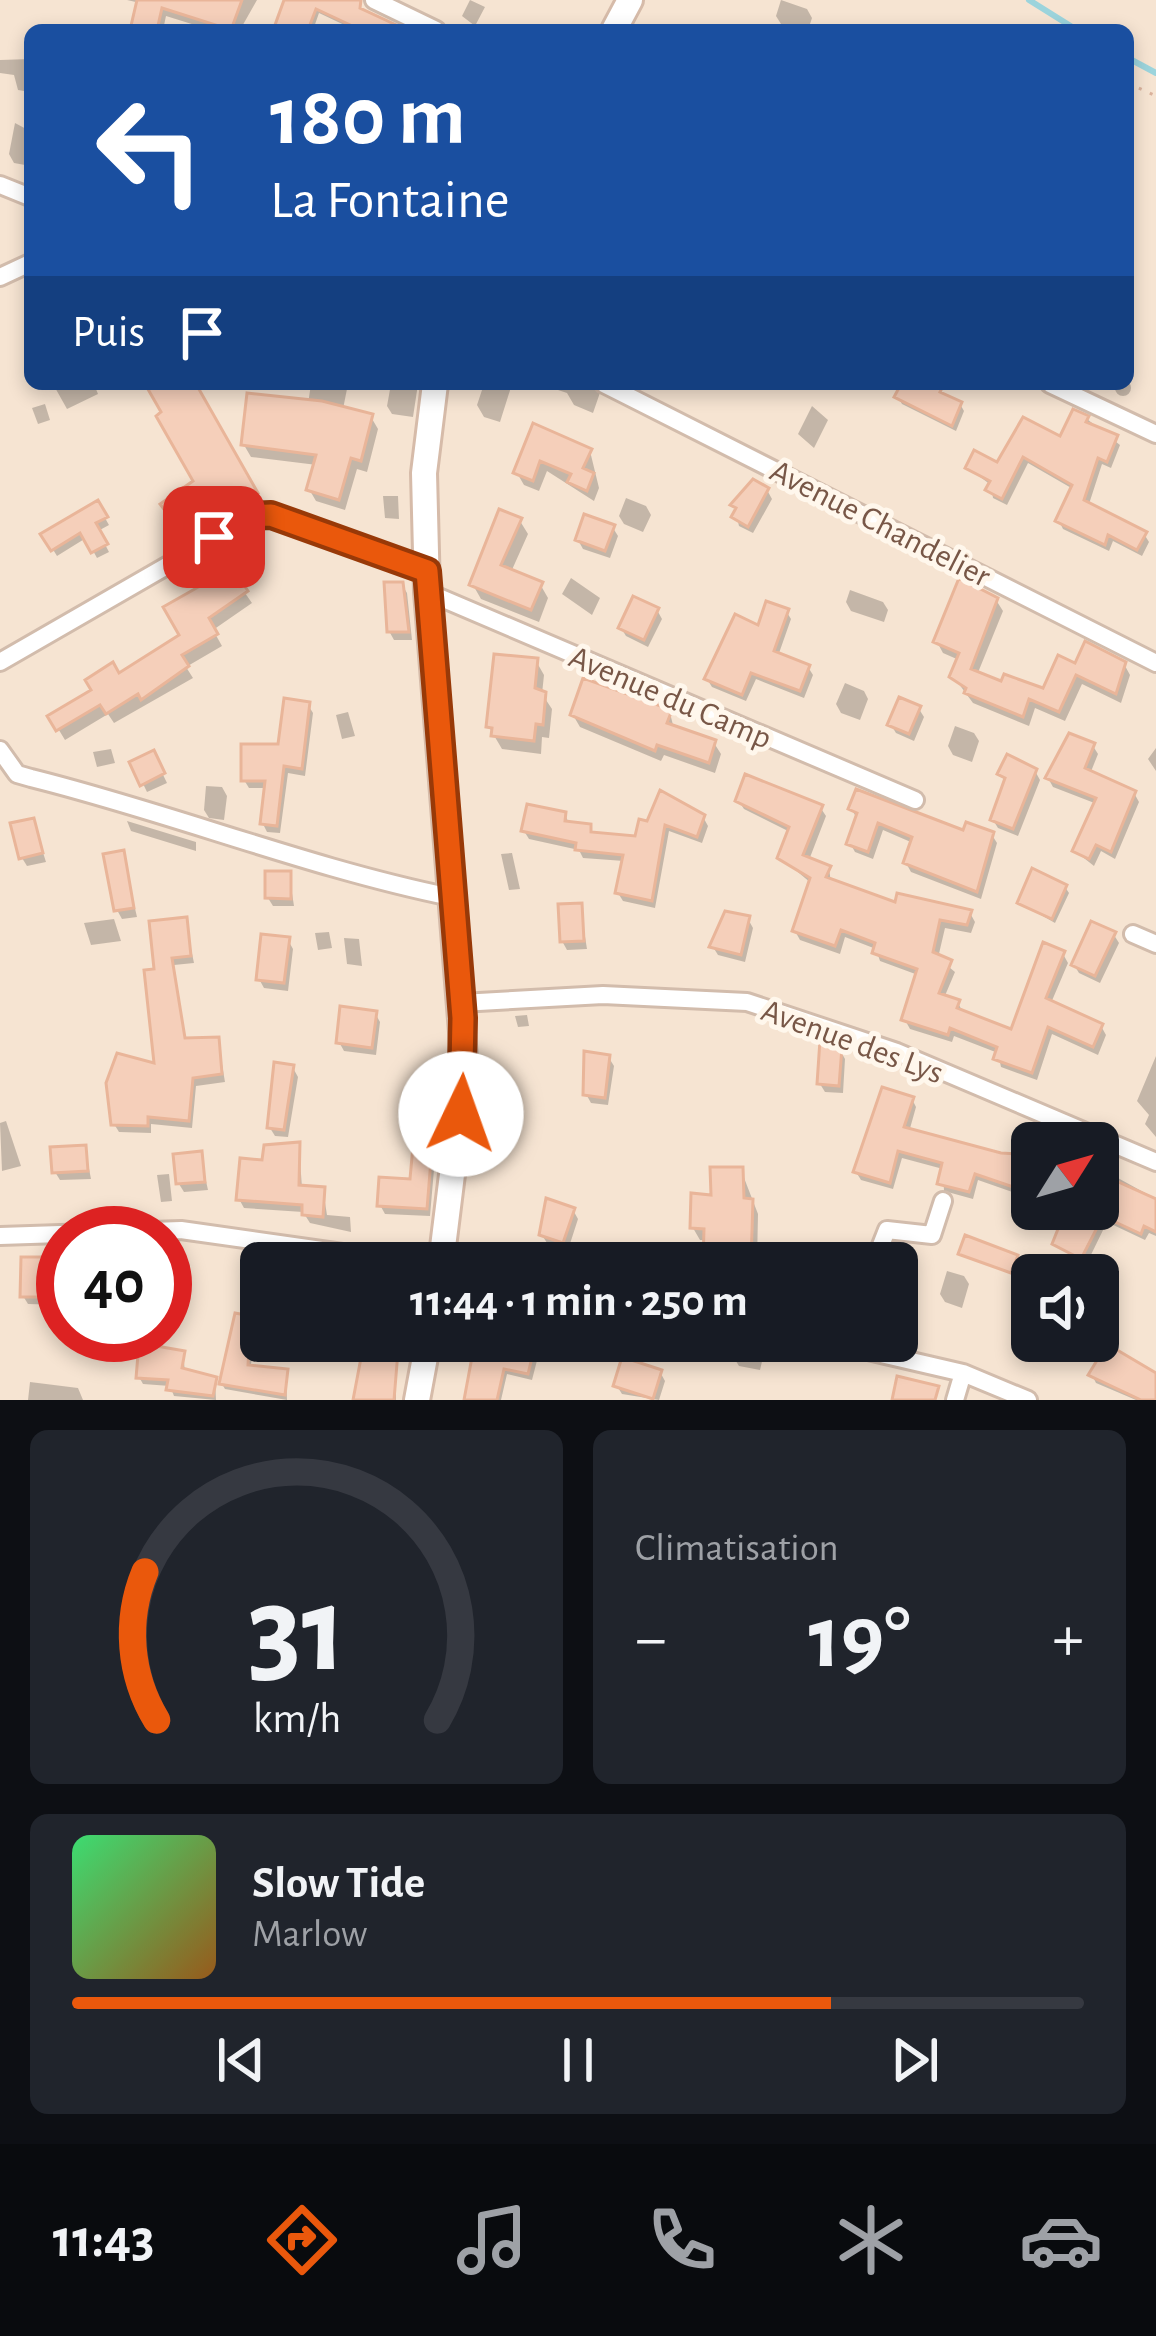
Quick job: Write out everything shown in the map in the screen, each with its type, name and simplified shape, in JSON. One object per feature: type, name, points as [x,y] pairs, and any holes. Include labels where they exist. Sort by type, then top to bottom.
[{"type":"street","points":[[374,0],[424,24]]},
{"type":"street","points":[[434,390],[424,473],[427,581],[465,1070],[444,1242]]},
{"type":"street","name":"Avenue Chandelier","points":[[616,390],[1156,663]]},
{"type":"street","points":[[1063,390],[1156,434]]},
{"type":"street","name":"Avenue du Camp","points":[[0,662],[257,514],[283,518],[915,800]]},
{"type":"street","points":[[0,750],[17,774],[212,827],[390,885],[452,897]]},
{"type":"street","points":[[1133,934],[1156,944]]},
{"type":"street","name":"Avenue des Lys","points":[[461,1003],[603,995],[747,1002],[897,1052],[1156,1162]]},
{"type":"street","points":[[882,1242],[887,1230],[932,1234],[943,1201]]},
{"type":"street","points":[[0,1236],[150,1228],[285,1242]]},
{"type":"street","points":[[918,1361],[1028,1400]]},
{"type":"street","points":[[418,1400],[424,1362]]},
{"type":"street","points":[[955,1400],[963,1373]]},
{"type":"shaded area","points":[[0,0],[1156,0],[1156,1400],[0,1400]]},
{"type":"building","points":[[137,0],[242,0],[233,24],[212,24],[162,8],[158,24],[131,24]]},
{"type":"building","points":[[284,0],[361,0],[360,8],[394,24],[348,24],[316,9],[310,24],[275,24]]},
{"type":"building","points":[[148,390],[199,390],[258,493],[212,514],[206,504],[176,525],[160,504],[193,481],[156,416],[161,412]]},
{"type":"building","points":[[898,390],[941,390],[962,402],[952,426],[894,397]]},
{"type":"building","points":[[247,393],[322,401],[373,414],[361,461],[351,458],[339,500],[306,490],[316,455],[241,445]]},
{"type":"building","points":[[1073,409],[1089,416],[1086,422],[1118,435],[1107,462],[1098,458],[1084,500],[1147,532],[1137,550],[1108,535],[1105,545],[1055,521],[1072,485],[1023,457],[1002,499],[985,490],[990,481],[965,468],[974,450],[997,462],[1023,417],[1060,436]]},
{"type":"building","points":[[533,423],[592,449],[583,468],[594,473],[587,491],[567,482],[571,474],[540,461],[533,481],[513,473]]},
{"type":"building","points":[[753,479],[769,488],[748,527],[731,517],[736,508],[730,505]]},
{"type":"building","points":[[98,500],[108,517],[96,523],[108,544],[91,553],[80,533],[51,551],[40,534]]},
{"type":"building","points":[[499,509],[522,518],[501,565],[543,582],[531,610],[469,585]]},
{"type":"building","points":[[584,514],[615,525],[605,551],[575,540]]},
{"type":"building","points":[[228,561],[248,591],[209,618],[218,634],[182,655],[189,666],[141,700],[138,694],[106,714],[100,705],[56,731],[47,716],[91,690],[85,680],[113,662],[119,673],[179,635],[163,607],[216,577],[213,571]]},
{"type":"building","points":[[959,578],[998,598],[971,669],[1001,681],[1004,674],[1043,688],[1058,655],[1075,663],[1085,641],[1126,662],[1116,694],[1076,675],[1059,712],[1029,699],[1023,717],[964,693],[966,688],[949,677],[959,653],[933,642]]},
{"type":"building","points":[[384,582],[403,582],[409,632],[387,632]]},
{"type":"building","points":[[633,596],[659,608],[644,640],[618,628]]},
{"type":"building","points":[[766,601],[789,609],[774,651],[810,665],[800,691],[751,673],[742,695],[704,679],[735,614],[758,625]]},
{"type":"building","points":[[494,654],[538,658],[535,688],[546,692],[543,725],[536,724],[534,741],[491,736],[492,728],[486,727]]},
{"type":"building","points":[[583,678],[672,710],[667,723],[716,740],[709,763],[657,745],[655,751],[570,715]]},
{"type":"building","points":[[899,697],[921,706],[909,734],[887,725]]},
{"type":"building","points":[[284,698],[310,702],[302,769],[284,766],[277,826],[260,824],[265,781],[241,781],[241,744],[278,744]]},
{"type":"building","points":[[1069,733],[1095,743],[1085,768],[1136,791],[1111,852],[1096,845],[1089,859],[1072,851],[1096,798],[1045,778]]},
{"type":"building","points":[[154,750],[165,773],[140,786],[129,762]]},
{"type":"building","points":[[1007,754],[1037,769],[1013,829],[990,820],[1005,778],[997,774]]},
{"type":"building","points":[[745,774],[823,805],[803,855],[831,866],[826,877],[895,902],[897,893],[972,910],[967,925],[940,920],[933,952],[952,960],[939,993],[960,1000],[957,1008],[1011,1029],[1043,942],[1065,951],[1046,998],[1103,1024],[1093,1047],[1048,1027],[1032,1073],[993,1059],[997,1047],[950,1028],[948,1035],[901,1020],[917,969],[872,953],[875,943],[841,930],[835,946],[792,931],[810,878],[777,858],[789,827],[735,801]]},
{"type":"building","points":[[856,789],[963,830],[966,822],[994,832],[977,892],[903,863],[912,837],[878,823],[868,852],[846,844],[857,813],[848,809]]},
{"type":"building","points":[[660,790],[705,815],[697,837],[665,825],[652,901],[615,893],[623,855],[575,850],[576,843],[521,831],[527,804],[566,812],[565,821],[591,824],[591,832],[635,836],[639,819],[647,821]]},
{"type":"building","points":[[34,818],[43,853],[19,859],[10,823]]},
{"type":"building","points":[[124,850],[134,908],[114,911],[103,854]]},
{"type":"building","points":[[1032,868],[1067,885],[1052,919],[1017,903]]},
{"type":"building","points":[[265,871],[291,871],[291,899],[265,898]]},
{"type":"building","points":[[582,903],[584,941],[560,942],[558,904]]},
{"type":"building","points":[[725,911],[750,916],[741,955],[709,947]]},
{"type":"building","points":[[187,917],[191,956],[172,958],[185,1038],[219,1037],[222,1074],[193,1078],[189,1121],[148,1117],[148,1126],[111,1125],[106,1083],[117,1053],[154,1063],[144,970],[154,969],[149,921]]},
{"type":"building","points":[[1091,921],[1116,932],[1095,976],[1071,965]]},
{"type":"building","points":[[261,934],[290,937],[284,983],[256,980]]},
{"type":"building","points":[[340,1006],[377,1011],[372,1048],[336,1043]]},
{"type":"building","points":[[820,1040],[842,1047],[839,1086],[817,1084]]},
{"type":"building","points":[[584,1051],[610,1055],[605,1098],[583,1095]]},
{"type":"building","points":[[274,1062],[294,1065],[284,1130],[267,1128]]},
{"type":"building","points":[[882,1087],[914,1097],[904,1127],[1011,1154],[1011,1186],[975,1174],[969,1192],[937,1184],[942,1163],[898,1151],[890,1183],[853,1172]]},
{"type":"building","points":[[300,1142],[299,1185],[325,1187],[323,1217],[302,1215],[302,1205],[236,1200],[240,1158],[262,1160],[264,1145]]},
{"type":"building","points":[[86,1145],[88,1171],[52,1173],[50,1147]]},
{"type":"building","points":[[413,1146],[432,1147],[427,1209],[377,1206],[379,1177],[410,1179]]},
{"type":"building","points":[[202,1151],[205,1182],[176,1184],[173,1154]]},
{"type":"building","points":[[710,1167],[743,1167],[744,1198],[753,1199],[752,1242],[704,1242],[704,1229],[690,1228],[691,1193],[711,1195]]},
{"type":"building","points":[[1119,1182],[1156,1199],[1156,1232],[1144,1226],[1141,1234],[1119,1224]]},
{"type":"building","points":[[546,1198],[575,1208],[563,1242],[539,1235]]},
{"type":"building","points":[[1058,1230],[1096,1230],[1084,1254],[1071,1254],[1052,1244]]},
{"type":"building","points":[[965,1235],[1015,1254],[1011,1254],[1011,1273],[958,1254]]},
{"type":"building","points":[[21,1257],[36,1257],[36,1297],[20,1297]]},
{"type":"building","points":[[235,1313],[240,1314],[240,1362],[288,1369],[285,1395],[219,1384]]},
{"type":"building","points":[[1119,1351],[1156,1373],[1156,1400],[1141,1400],[1088,1375],[1096,1362],[1119,1362]]},
{"type":"building","points":[[137,1362],[183,1362],[182,1368],[217,1377],[213,1396],[166,1390],[168,1380],[136,1378]]},
{"type":"building","points":[[360,1362],[397,1362],[394,1400],[353,1400]]},
{"type":"building","points":[[471,1362],[531,1362],[528,1374],[504,1369],[497,1400],[464,1400]]},
{"type":"building","points":[[620,1362],[662,1370],[653,1399],[613,1386]]},
{"type":"building","points":[[897,1376],[939,1386],[935,1400],[892,1400]]},
{"type":"waterway","points":[[1029,0],[1067,24]]},
{"type":"waterway","points":[[1134,61],[1156,73]]},
{"type":"route","points":[[214,537],[250,516],[271,515],[427,571],[432,683],[463,1018],[461,1114]]}]
